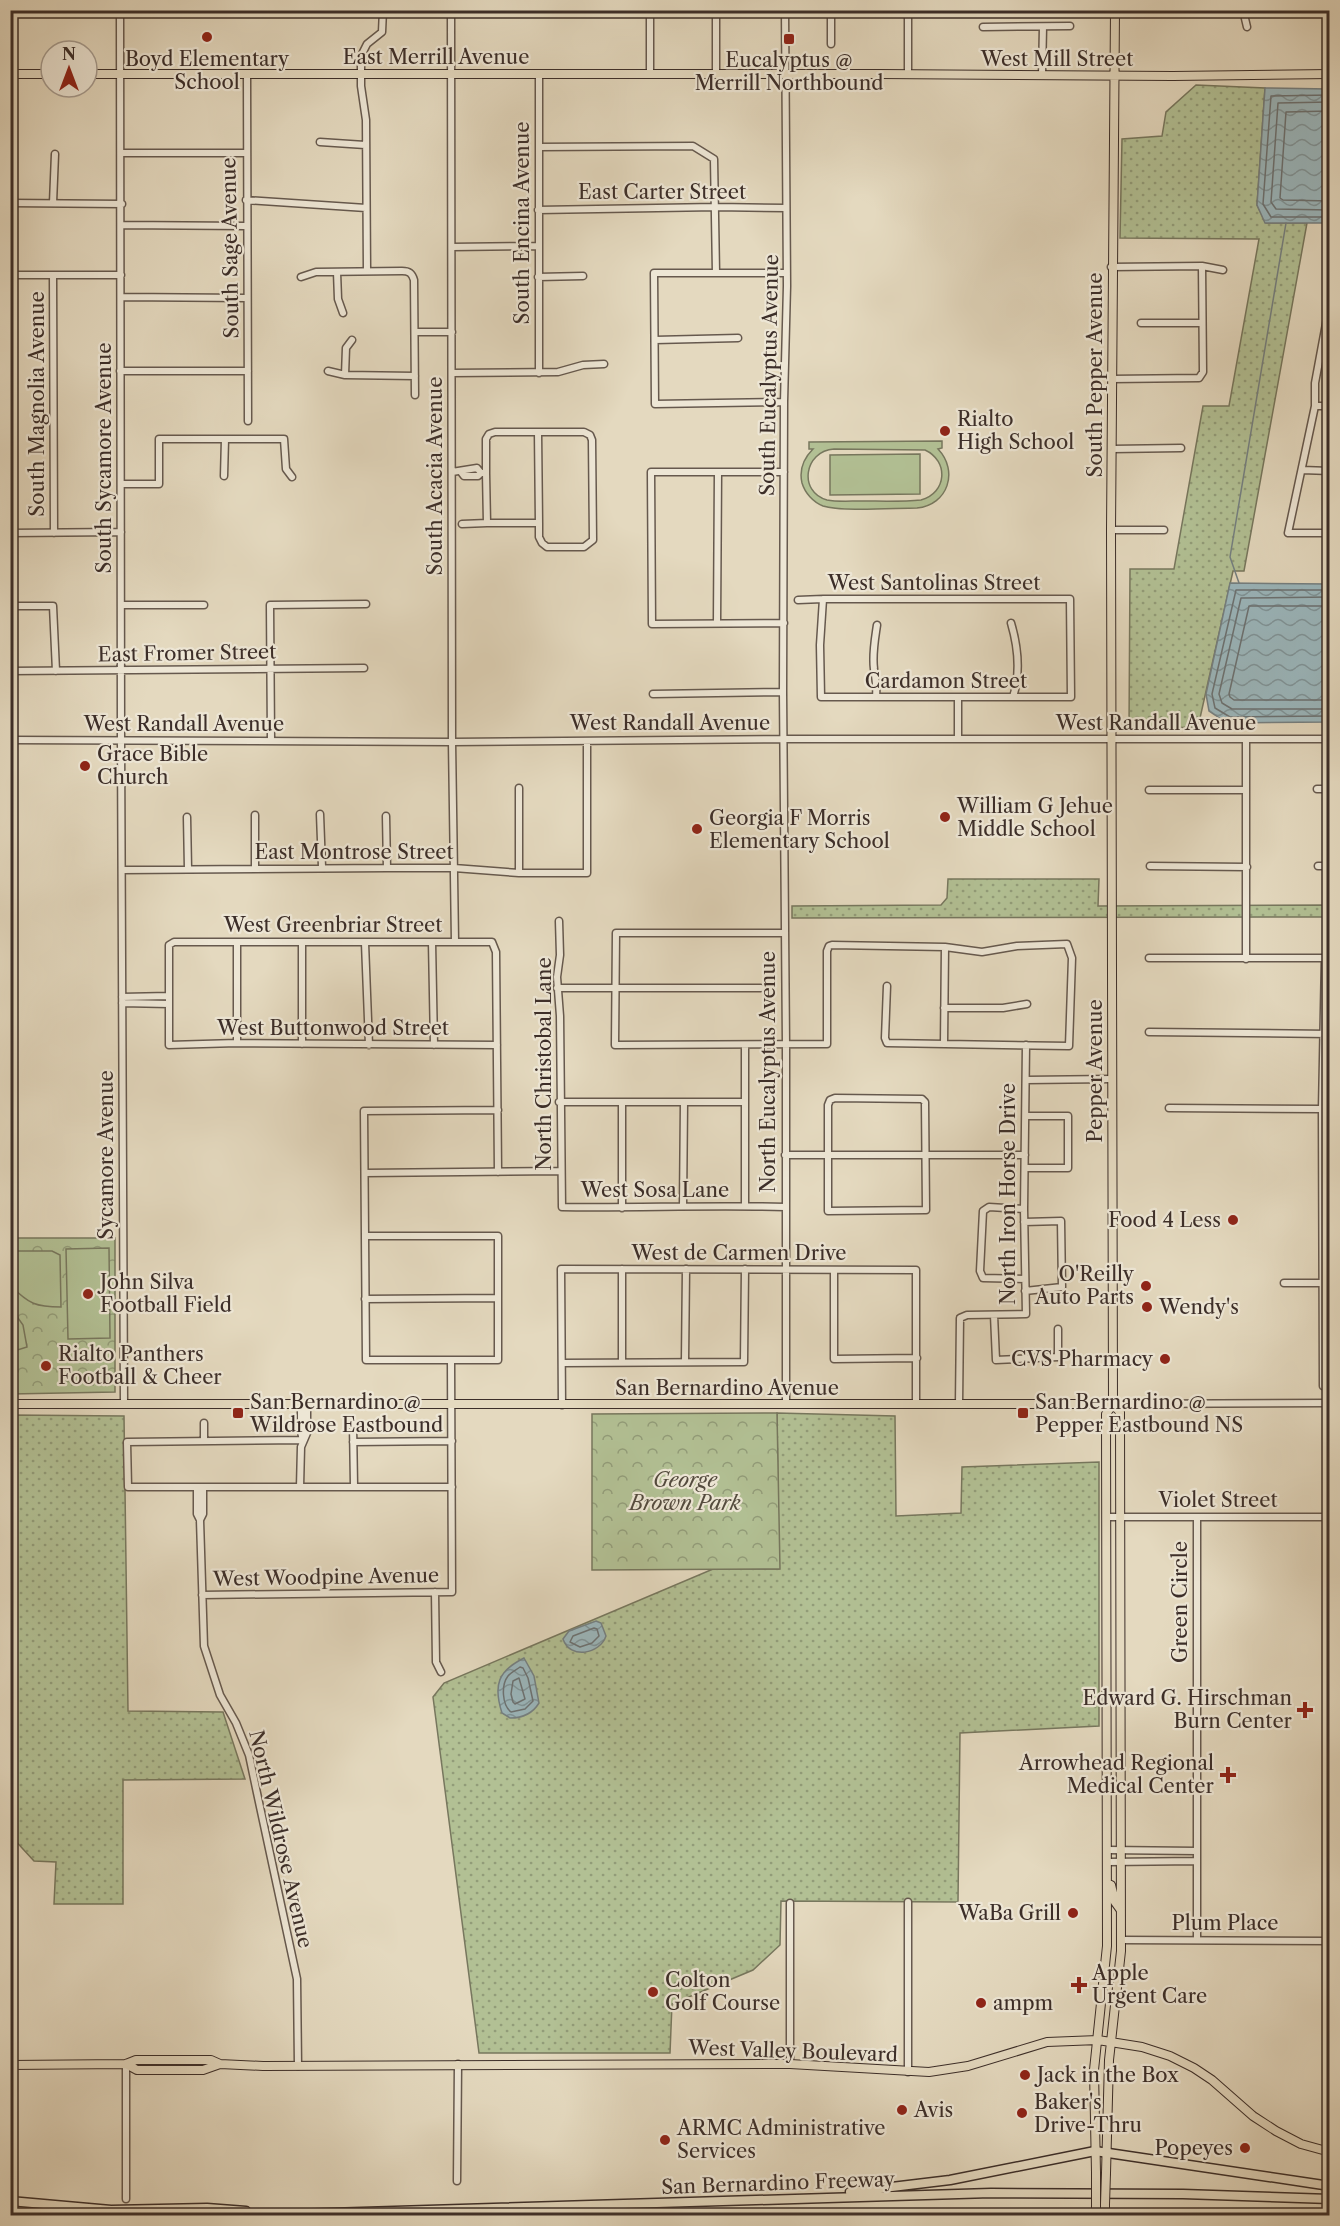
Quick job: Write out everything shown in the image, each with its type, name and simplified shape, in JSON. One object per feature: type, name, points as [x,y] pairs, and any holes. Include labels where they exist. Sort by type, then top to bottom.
[{"type":"highway","points":[[802,2198],[950,2180],[1095,2151],[1329,2186]]},
{"type":"highway","name":"San Bernardino Freeway","points":[[227,2216],[991,2193],[1329,2199]]},
{"type":"highway","points":[[10,2201],[111,2210],[207,2208],[282,2214]]},
{"type":"main road","name":"South Pepper Avenue","points":[[1111,739],[1111,267],[1114,10]]},
{"type":"main road","points":[[10,74],[39,74]]},
{"type":"main road","name":"East Merrill Avenue","points":[[99,74],[785,74]]},
{"type":"main road","name":"West Mill Street","points":[[785,74],[1329,75]]},
{"type":"main road","name":"Pepper Avenue","points":[[1096,2216],[1093,2089],[1107,1946],[1108,1884],[1106,1414],[1113,1404],[1111,739]]},
{"type":"main road","name":"San Bernardino Avenue","points":[[10,1404],[1113,1404]]},
{"type":"main road","name":"Pepper Avenue","points":[[1105,2216],[1108,2080],[1121,1940],[1120,1412],[1113,1404]]},
{"type":"main road","points":[[1108,1884],[1111,1885],[1115,1902],[1120,1908]]},
{"type":"main road","name":"West Valley Boulevard","points":[[10,2065],[126,2064],[137,2070],[203,2070],[220,2064],[298,2066],[790,2064],[929,2072],[968,2066],[1047,2042],[1098,2040],[1142,2047],[1170,2056],[1212,2080],[1252,2116],[1276,2132],[1301,2144],[1329,2152]]},
{"type":"street","name":"South Sycamore Avenue","points":[[120,10],[122,906]]},
{"type":"street","points":[[367,271],[366,120],[361,86],[361,57],[368,44],[382,32],[383,10]]},
{"type":"street","name":"South Acacia Avenue","points":[[451,10],[452,742],[455,941]]},
{"type":"street","points":[[650,10],[650,74]]},
{"type":"street","points":[[716,10],[716,74]]},
{"type":"street","name":"South Eucalyptus Avenue","points":[[784,739],[784,402],[787,273],[785,10]]},
{"type":"street","points":[[831,10],[831,44]]},
{"type":"street","points":[[908,10],[908,74]]},
{"type":"street","points":[[1243,10],[1247,27]]},
{"type":"street","points":[[983,27],[1070,26]]},
{"type":"street","points":[[1042,75],[1043,27]]},
{"type":"street","name":"South Sage Avenue","points":[[247,74],[248,421]]},
{"type":"street","name":"South Encina Avenue","points":[[539,74],[539,373]]},
{"type":"street","points":[[320,142],[365,145]]},
{"type":"street","points":[[538,147],[693,146],[714,159],[716,273]]},
{"type":"street","points":[[121,153],[246,153]]},
{"type":"street","points":[[52,203],[55,154]]},
{"type":"street","points":[[246,200],[366,208]]},
{"type":"street","points":[[10,203],[122,204]]},
{"type":"street","name":"East Carter Street","points":[[538,210],[786,208]]},
{"type":"street","points":[[122,225],[246,226]]},
{"type":"street","points":[[452,247],[538,246]]},
{"type":"street","points":[[1111,267],[1202,266],[1223,270]]},
{"type":"street","points":[[1111,379],[1199,378],[1203,372],[1202,266]]},
{"type":"street","points":[[301,277],[316,272],[367,271],[408,271],[412,275],[414,280],[415,395]]},
{"type":"street","points":[[337,272],[338,299],[343,313]]},
{"type":"street","points":[[784,402],[655,404],[654,273],[787,273]]},
{"type":"street","points":[[10,275],[121,276]]},
{"type":"street","name":"South Magnolia Avenue","points":[[53,275],[54,533]]},
{"type":"street","points":[[538,277],[583,276]]},
{"type":"street","points":[[121,297],[248,298]]},
{"type":"street","points":[[1329,302],[1326,340],[1315,383],[1315,406],[1288,533],[1329,533]]},
{"type":"street","points":[[1141,323],[1202,323]]},
{"type":"street","points":[[415,332],[452,332]]},
{"type":"street","points":[[655,340],[738,338]]},
{"type":"street","points":[[345,375],[346,348],[352,340]]},
{"type":"street","points":[[452,373],[558,372],[583,365],[604,364]]},
{"type":"street","points":[[120,370],[248,371]]},
{"type":"street","points":[[328,371],[345,375],[415,376]]},
{"type":"street","points":[[1315,406],[1329,406]]},
{"type":"street","points":[[487,524],[483,473],[486,439],[489,434],[495,432],[538,432],[584,432],[590,435],[592,440],[593,540],[584,547],[547,547],[542,543],[539,537],[538,432]]},
{"type":"street","points":[[224,476],[225,438]]},
{"type":"street","points":[[121,484],[159,484],[159,439],[284,439],[286,468],[292,477]]},
{"type":"street","points":[[1112,449],[1181,448]]},
{"type":"street","points":[[452,472],[461,472],[464,469],[470,472],[477,468],[483,473]]},
{"type":"street","points":[[1302,470],[1329,471]]},
{"type":"street","points":[[784,472],[651,472],[652,624],[784,623]]},
{"type":"street","points":[[717,623],[718,472]]},
{"type":"street","points":[[462,524],[539,523]]},
{"type":"street","points":[[1111,530],[1164,530]]},
{"type":"street","points":[[10,533],[121,532]]},
{"type":"street","name":"Cardamon Street","points":[[823,599],[820,645],[821,697],[1071,697]]},
{"type":"street","name":"West Santolinas Street","points":[[798,600],[1070,599],[1071,697]]},
{"type":"street","points":[[271,740],[270,605],[366,604]]},
{"type":"street","points":[[121,605],[204,605]]},
{"type":"street","points":[[10,606],[53,606],[56,671]]},
{"type":"street","points":[[1011,623],[1017,642],[1018,667],[1013,697]]},
{"type":"street","points":[[876,698],[877,679],[874,668],[874,651],[877,625]]},
{"type":"street","name":"East Fromer Street","points":[[10,671],[364,668]]},
{"type":"street","points":[[653,694],[783,692]]},
{"type":"street","points":[[958,698],[958,739]]},
{"type":"street","name":"West Randall Avenue","points":[[10,740],[452,742],[784,739],[1329,739]]},
{"type":"street","name":"North Eucalyptus Avenue","points":[[784,739],[786,1404]]},
{"type":"street","points":[[1246,740],[1246,959]]},
{"type":"street","name":"East Montrose Street","points":[[122,870],[322,867],[454,868],[519,873],[587,873],[587,741]]},
{"type":"street","points":[[519,788],[519,873]]},
{"type":"street","points":[[1317,789],[1329,789]]},
{"type":"street","points":[[1149,790],[1246,790]]},
{"type":"street","points":[[320,814],[322,867]]},
{"type":"street","points":[[187,816],[188,869]]},
{"type":"street","points":[[255,816],[255,868]]},
{"type":"street","points":[[386,816],[387,868]]},
{"type":"street","points":[[1150,866],[1247,867]]},
{"type":"street","points":[[1318,866],[1329,866]]},
{"type":"street","name":"Sycamore Avenue","points":[[122,906],[124,1404]]},
{"type":"street","name":"North Christobal Lane","points":[[559,921],[560,955],[557,988],[560,1016],[559,1102],[562,1207]]},
{"type":"street","points":[[784,933],[616,933],[615,1045],[786,1046],[826,1044],[827,951],[832,945],[945,946],[982,952],[1017,946],[1067,944],[1072,958],[1069,1046],[887,1043],[885,1038],[887,986]]},
{"type":"street","name":"West Greenbriar Street","points":[[169,1000],[169,945],[174,942],[492,942],[496,952],[497,1045]]},
{"type":"street","points":[[237,942],[237,1043]]},
{"type":"street","points":[[302,942],[302,1044]]},
{"type":"street","points":[[432,942],[434,1045]]},
{"type":"street","points":[[365,943],[369,1045]]},
{"type":"street","points":[[944,1044],[945,946]]},
{"type":"street","points":[[1149,958],[1325,958],[1327,1034],[1322,1109],[1323,1283],[1327,1351],[1323,1386]]},
{"type":"street","points":[[557,988],[761,988]]},
{"type":"street","points":[[122,1000],[169,1000]]},
{"type":"street","name":"West Buttonwood Street","points":[[169,1000],[170,1045],[237,1043],[497,1045]]},
{"type":"street","points":[[944,1008],[1003,1008],[1027,1004]]},
{"type":"street","points":[[1149,1032],[1327,1034]]},
{"type":"street","points":[[497,1045],[498,1172]]},
{"type":"street","points":[[745,1045],[746,1206]]},
{"type":"street","name":"North Iron Horse Drive","points":[[994,1315],[1026,1314],[1024,1209],[1026,1045]]},
{"type":"street","points":[[1026,1080],[1112,1079]]},
{"type":"street","points":[[835,1098],[922,1099],[925,1102],[925,1155],[926,1210],[828,1211],[828,1105],[830,1100],[835,1098]]},
{"type":"street","points":[[559,1102],[745,1102]]},
{"type":"street","points":[[622,1102],[622,1208]]},
{"type":"street","points":[[683,1206],[684,1102]]},
{"type":"street","points":[[1169,1108],[1322,1109]]},
{"type":"street","points":[[365,1236],[498,1236],[498,1360],[366,1360],[365,1299],[364,1111],[498,1110]]},
{"type":"street","points":[[1025,1168],[1068,1168],[1068,1116],[1026,1116]]},
{"type":"street","points":[[785,1155],[1025,1155]]},
{"type":"street","points":[[365,1173],[561,1171]]},
{"type":"street","name":"West Sosa Lane","points":[[562,1207],[785,1207]]},
{"type":"street","points":[[1024,1209],[989,1207],[983,1211],[980,1271],[983,1278],[1025,1279]]},
{"type":"street","points":[[1024,1222],[1061,1221],[1062,1287],[1025,1291]]},
{"type":"street","name":"West de Carmen Drive","points":[[562,1363],[561,1269],[916,1270],[916,1358]]},
{"type":"street","points":[[622,1269],[622,1362]]},
{"type":"street","points":[[685,1362],[686,1269]]},
{"type":"street","points":[[562,1405],[562,1363],[744,1362],[745,1269]]},
{"type":"street","points":[[834,1270],[834,1359],[916,1358],[916,1404]]},
{"type":"street","points":[[1284,1283],[1323,1283]]},
{"type":"street","points":[[365,1299],[498,1298]]},
{"type":"street","points":[[959,1404],[960,1318],[967,1315],[994,1315],[996,1360],[1058,1358],[1058,1329]]},
{"type":"street","points":[[303,1440],[127,1442],[128,1487],[452,1487],[451,1360]]},
{"type":"street","name":"San Bernardino Avenue","points":[[1113,1404],[1329,1403]]},
{"type":"street","points":[[300,1487],[304,1404]]},
{"type":"street","points":[[204,1423],[204,1441]]},
{"type":"street","points":[[353,1425],[354,1486]]},
{"type":"street","points":[[353,1442],[452,1441]]},
{"type":"street","name":"West Woodpine Avenue","points":[[202,1595],[452,1592],[452,1487]]},
{"type":"street","name":"North Wildrose Avenue","points":[[200,1488],[203,1514],[200,1520],[206,1656],[220,1695],[236,1723],[249,1755],[297,1979],[298,2066]]},
{"type":"street","name":"Violet Street","points":[[1107,1517],[1329,1517]]},
{"type":"street","name":"Green Circle","points":[[1197,1517],[1197,1940]]},
{"type":"street","points":[[435,1592],[436,1662],[441,1672]]},
{"type":"street","points":[[1108,1850],[1197,1851]]},
{"type":"street","points":[[1108,1862],[1197,1861]]},
{"type":"street","points":[[908,1902],[908,2072]]},
{"type":"street","points":[[790,1903],[790,2064]]},
{"type":"street","name":"Plum Place","points":[[1121,1940],[1329,1941]]},
{"type":"street","points":[[126,2064],[126,2199]]},
{"type":"street","points":[[457,2181],[458,2064]]},
{"type":"green space","points":[[1196,85],[1265,88],[1257,205],[1266,223],[1307,223],[1244,571],[1233,571],[1198,727],[1129,729],[1130,569],[1174,569],[1203,406],[1229,406],[1259,239],[1120,238],[1122,139],[1162,136],[1166,112]]},
{"type":"green space","points":[[942,441],[942,448],[938,449],[948,467],[947,486],[936,501],[928,506],[917,508],[855,509],[823,506],[810,497],[802,483],[803,464],[813,449],[809,449],[809,442]],"holes":[[[834,449],[925,450],[938,461],[942,476],[936,491],[921,500],[827,500],[818,496],[809,481],[808,472],[811,464],[824,451]]]},
{"type":"green space","points":[[920,454],[920,494],[830,495],[830,455]]},
{"type":"green space","points":[[948,879],[1099,879],[1098,906],[1330,905],[1329,917],[792,918],[792,906],[941,905],[947,898]]},
{"type":"green space","points":[[10,1238],[115,1238],[115,1392],[11,1394]]},
{"type":"green space","name":"John Silva Football Field","points":[[109,1248],[110,1338],[68,1339],[66,1249]]},
{"type":"green space","points":[[10,1251],[52,1251],[60,1255],[61,1307],[33,1303],[11,1286]]},
{"type":"green space","points":[[11,1308],[23,1325],[27,1347],[11,1352]]},
{"type":"green space","points":[[777,1413],[895,1416],[896,1516],[961,1513],[962,1467],[1099,1462],[1099,1726],[960,1733],[958,1902],[781,1901],[780,1945],[753,1970],[672,2004],[670,2053],[479,2053],[433,1697],[444,1683],[713,1569],[779,1569]]},
{"type":"green space","name":"George Brown Park","points":[[777,1413],[780,1569],[592,1570],[592,1414]]},
{"type":"green space","points":[[11,1415],[124,1416],[128,1711],[223,1712],[245,1779],[123,1780],[123,1904],[54,1904],[56,1862],[34,1861],[11,1836]]},
{"type":"water","points":[[1265,88],[1329,89],[1329,223],[1265,223],[1257,205]]},
{"type":"water","points":[[1230,583],[1329,584],[1329,722],[1227,723],[1209,711],[1206,694]]},
{"type":"water","points":[[596,1621],[601,1623],[606,1636],[598,1647],[578,1652],[567,1646],[563,1639],[569,1631]]},
{"type":"water","points":[[524,1658],[534,1676],[539,1703],[527,1714],[510,1718],[502,1713],[498,1687],[508,1668]]},
{"type":"waterway","points":[[1239,583],[1230,557],[1286,223]]},
{"type":"place","name":"Boyd Elementary School","points":[[207,37]]},
{"type":"place","name":"Eucalyptus @ Merrill Northbound","points":[[789,39]]},
{"type":"place","name":"Rialto High School","points":[[945,431]]},
{"type":"place","name":"Grace Bible Church","points":[[85,766]]},
{"type":"place","name":"William G Jehue Middle School","points":[[945,817]]},
{"type":"place","name":"Georgia F Morris Elementary School","points":[[697,829]]},
{"type":"place","name":"Food 4 Less","points":[[1233,1220]]},
{"type":"place","name":"O'Reilly Auto Parts","points":[[1146,1286]]},
{"type":"place","name":"John Silva Football Field","points":[[88,1294]]},
{"type":"place","name":"Wendy's","points":[[1147,1307]]},
{"type":"place","name":"CVS Pharmacy","points":[[1165,1359]]},
{"type":"place","name":"Rialto Panthers Football & Cheer","points":[[46,1366]]},
{"type":"place","name":"San Bernardino @ Wildrose Eastbound","points":[[238,1413]]},
{"type":"place","name":"San Bernardino @ Pepper Eastbound NS","points":[[1023,1413]]},
{"type":"place","name":"Edward G. Hirschman Burn Center","points":[[1305,1710]]},
{"type":"place","name":"Arrowhead Regional Medical Center","points":[[1228,1775]]},
{"type":"place","name":"WaBa Grill","points":[[1073,1913]]},
{"type":"place","name":"Apple Urgent Care","points":[[1079,1985]]},
{"type":"place","name":"Colton Golf Course","points":[[653,1992]]},
{"type":"place","name":"ampm","points":[[981,2003]]},
{"type":"place","name":"Jack in the Box","points":[[1025,2075]]},
{"type":"place","name":"Avis","points":[[902,2110]]},
{"type":"place","name":"Baker's Drive-Thru","points":[[1022,2113]]},
{"type":"place","name":"ARMC Administrative Services","points":[[665,2140]]},
{"type":"place","name":"Popeyes","points":[[1245,2148]]}]
